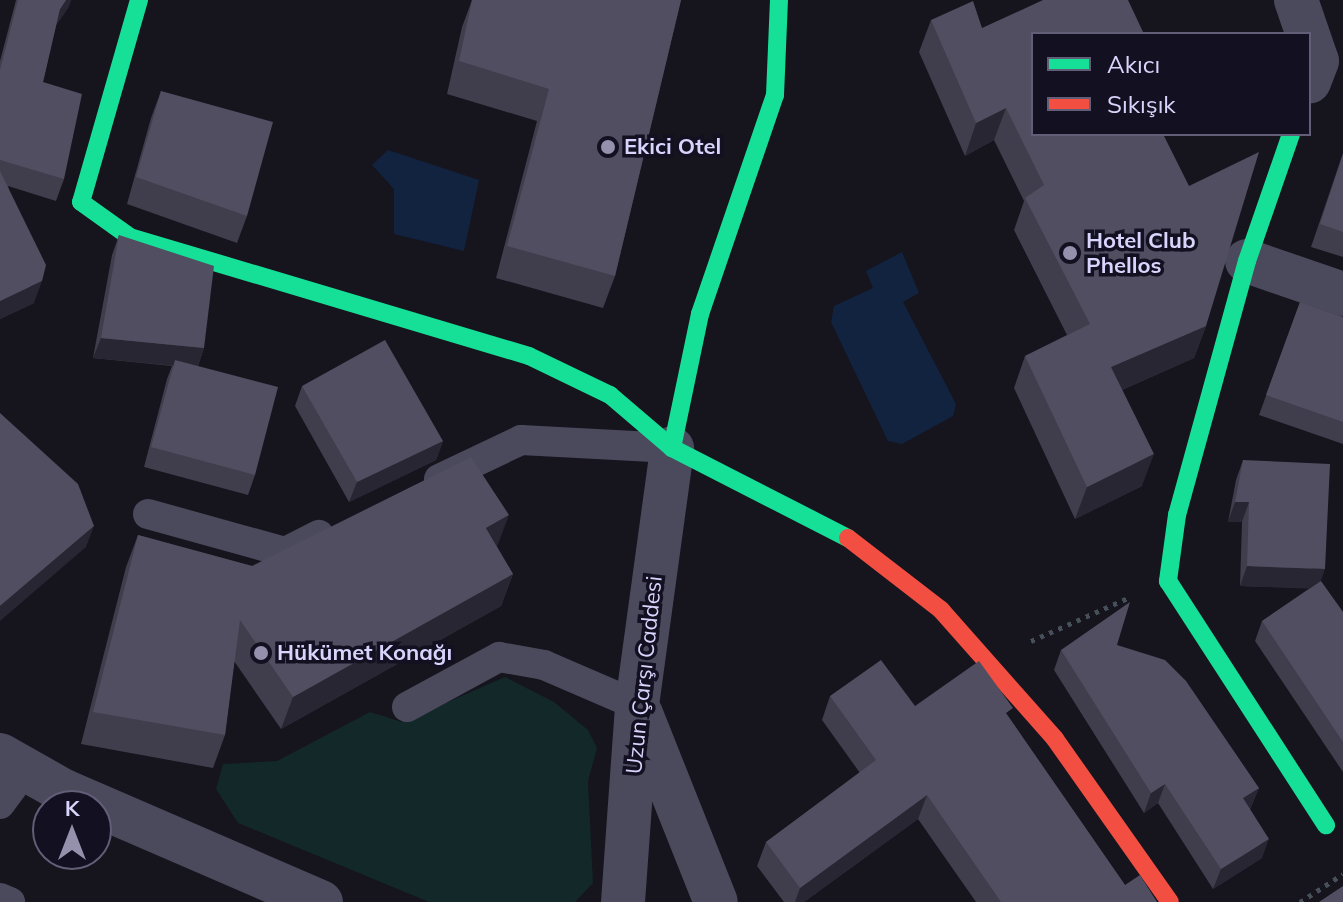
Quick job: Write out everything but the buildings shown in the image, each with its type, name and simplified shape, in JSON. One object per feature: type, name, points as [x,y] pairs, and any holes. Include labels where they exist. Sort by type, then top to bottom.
[{"type":"street","points":[[139,0],[81,202],[130,237],[529,356],[610,395],[672,448],[834,528],[941,610],[986,660],[1055,739],[1170,902]]},
{"type":"street","points":[[672,448],[700,314],[775,95],[779,0]]},
{"type":"street","points":[[1296,0],[1309,32]]},
{"type":"street","points":[[1290,136],[1247,261],[1177,515],[1168,581],[1326,825]]},
{"type":"street","points":[[1247,261],[1343,294]]},
{"type":"street","name":"Uzun Çarşı Caddesi","points":[[623,902],[637,705],[672,448]]},
{"type":"street","points":[[637,705],[716,902]]},
{"type":"street","points":[[13,762],[321,902]]},
{"type":"lane","points":[[410,492],[521,440],[672,448]]},
{"type":"lane","points":[[148,514],[285,552],[354,519]]},
{"type":"lane","points":[[407,707],[499,657],[544,665],[637,705]]},
{"type":"lane","points":[[0,804],[13,762]]},
{"type":"lane","points":[[0,898],[10,902]]},
{"type":"path","points":[[986,660],[1168,581]]},
{"type":"path","points":[[1300,902],[1343,874]]},
{"type":"green space","points":[[505,677],[554,702],[588,730],[597,748],[588,781],[593,883],[575,902],[429,902],[238,823],[216,789],[223,764],[277,761],[370,712],[402,722]]},
{"type":"water","points":[[388,150],[479,180],[464,251],[394,234],[394,189],[372,165]]},
{"type":"water","points":[[902,252],[919,293],[903,302],[956,404],[953,416],[902,444],[888,441],[831,322],[834,306],[873,288],[866,271]]},
{"type":"traffic: fast","points":[[139,0],[81,202],[130,237],[529,356],[610,395],[672,448],[848,538]]},
{"type":"traffic: fast","points":[[672,448],[700,314],[775,95],[779,0]]},
{"type":"traffic: fast","points":[[1290,136],[1247,261],[1177,515],[1168,581],[1326,825]]},
{"type":"traffic: jam","points":[[848,538],[941,610],[1055,739],[1170,902]]},
{"type":"place","name":"Ekici Otel","points":[[608,147]]},
{"type":"place","name":"Hotel Club Phellos","points":[[1070,253]]},
{"type":"place","name":"Hükümet Konağı","points":[[261,653]]}]
